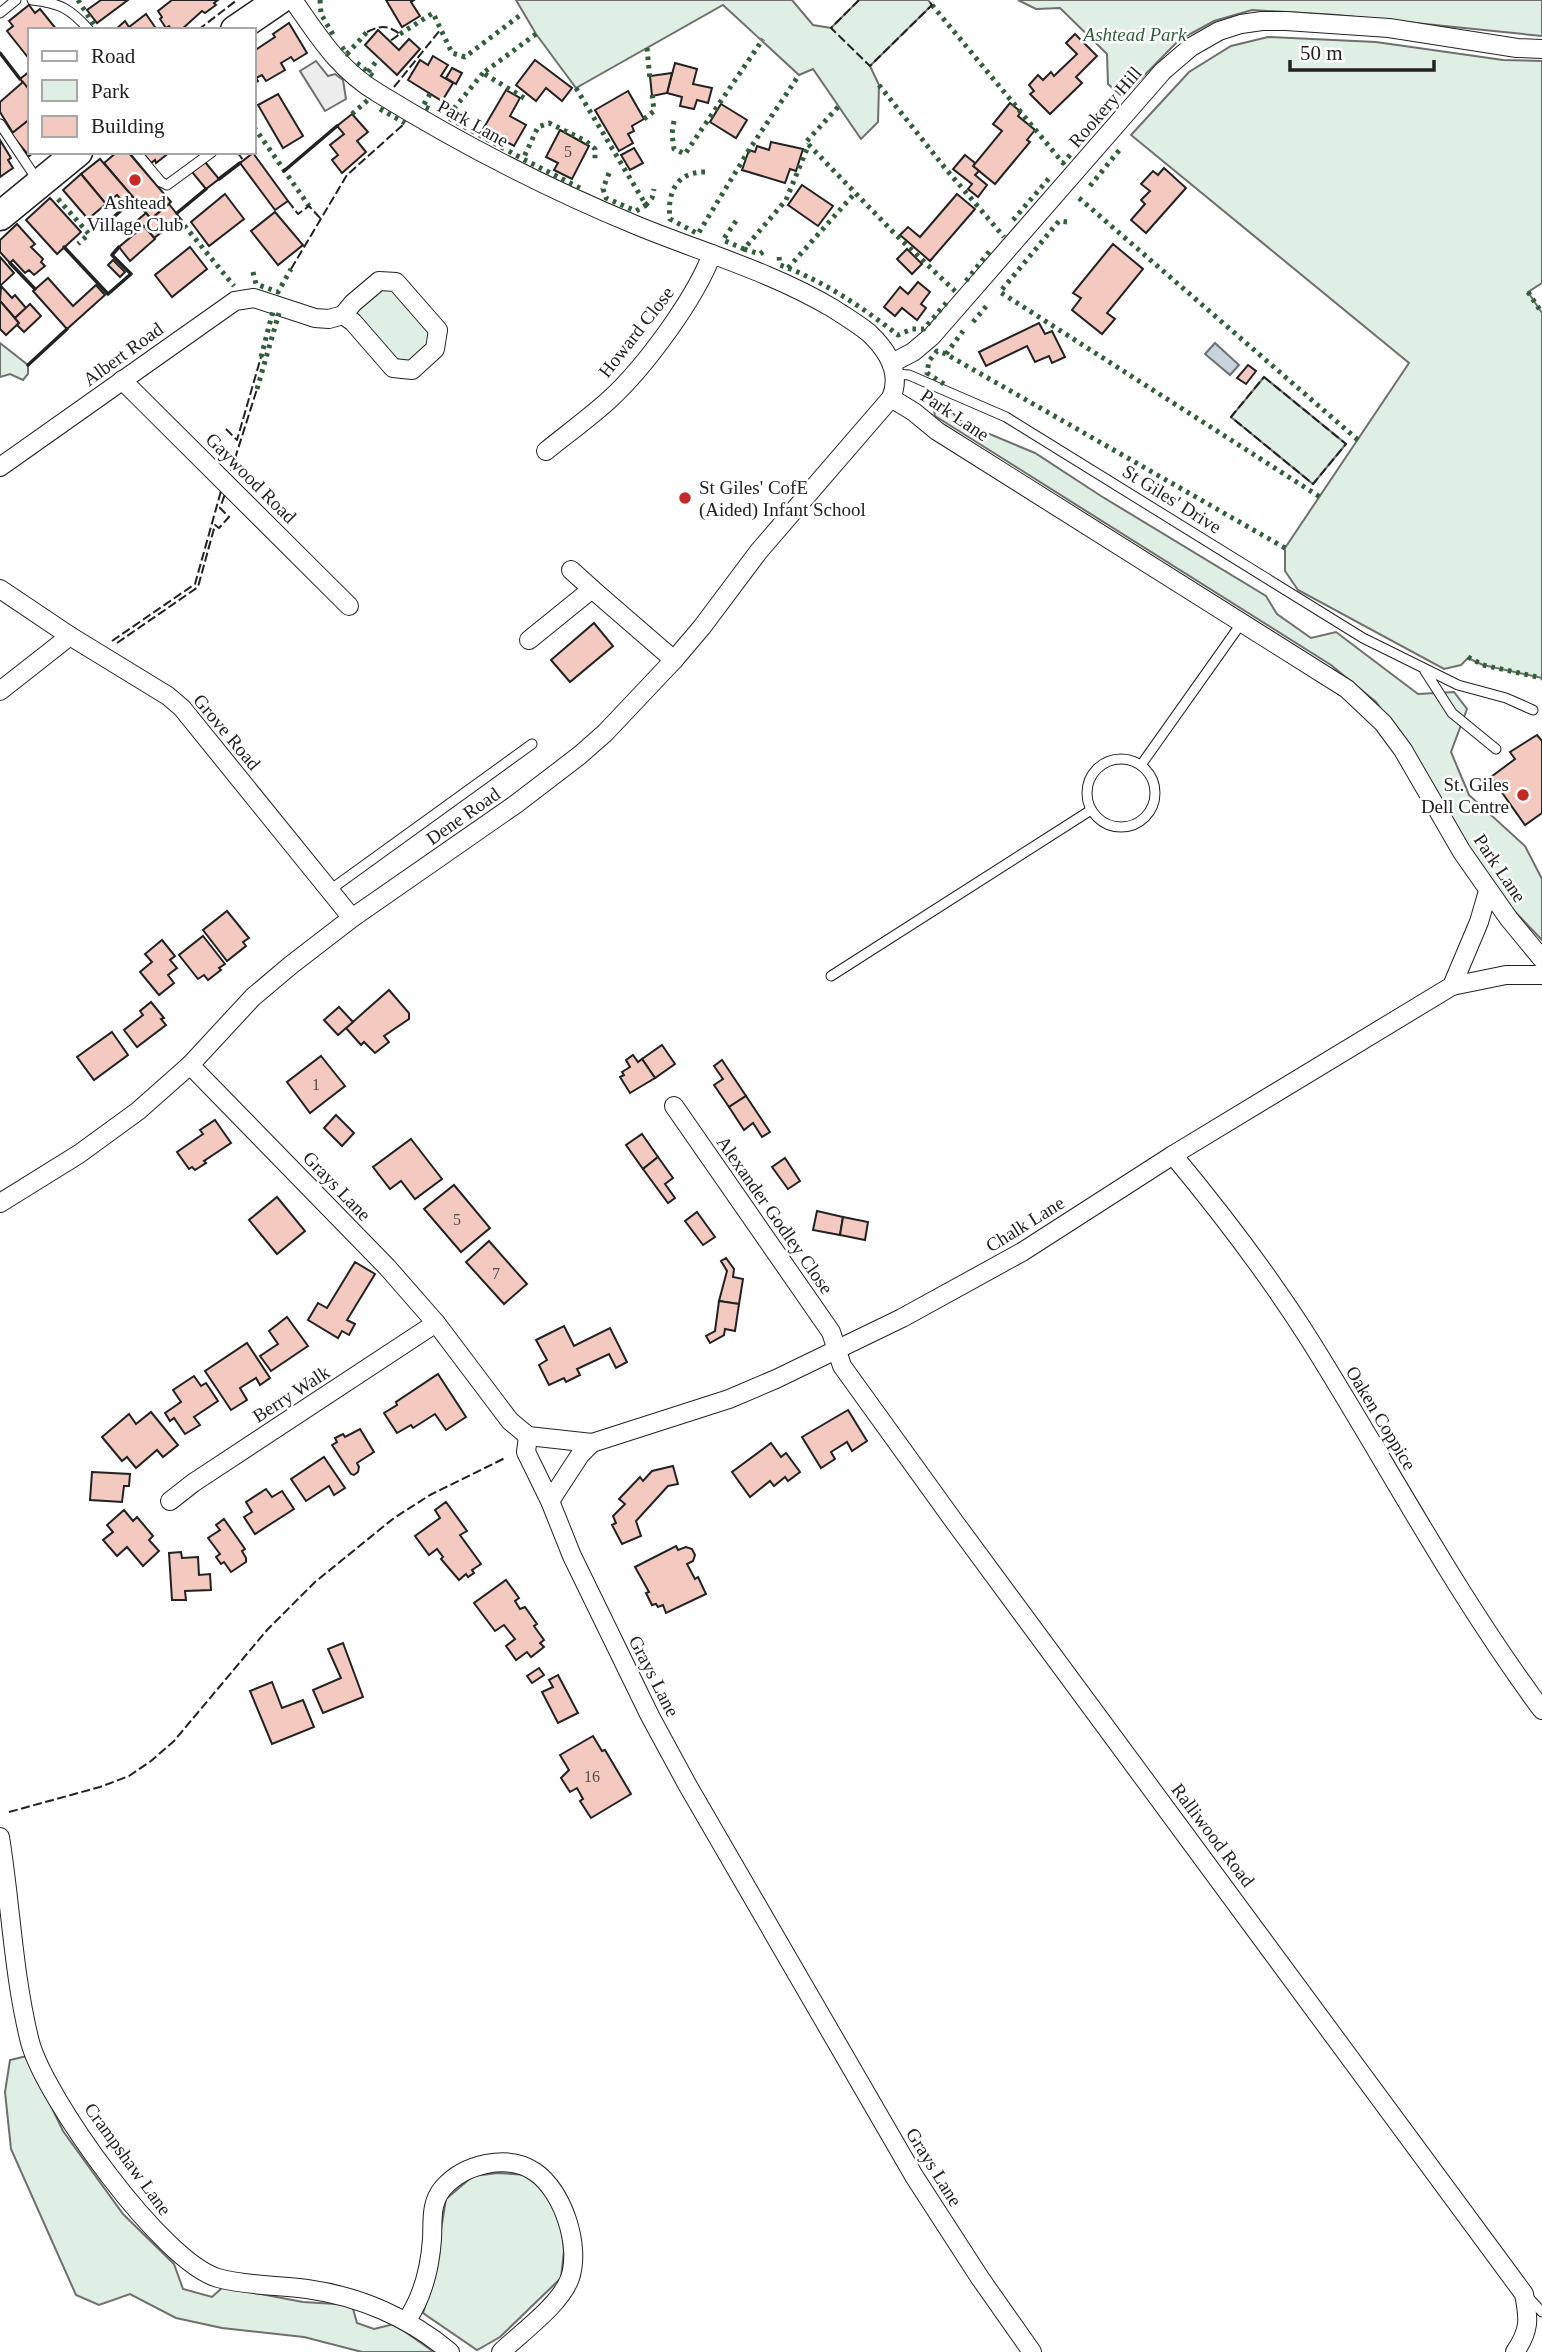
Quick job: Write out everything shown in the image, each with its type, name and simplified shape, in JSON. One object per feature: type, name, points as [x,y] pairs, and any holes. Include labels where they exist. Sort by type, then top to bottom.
[{"type":"highway","points":[[238,28],[279,0]]},
{"type":"highway","points":[[0,216],[76,154]]},
{"type":"street","name":"Park Lane","points":[[293,0],[340,65],[377,93],[550,188],[793,287],[844,316],[869,334],[894,368],[896,387],[891,398],[937,431],[1347,688],[1383,723],[1403,750],[1462,852],[1523,939],[1542,959]]},
{"type":"street","name":"Rookery Hill","points":[[894,368],[932,336],[1163,71],[1191,47],[1219,31],[1241,24],[1286,21],[1389,28],[1517,48],[1542,49]]},
{"type":"street","name":"Howard Close","points":[[546,451],[609,400],[629,379],[698,286],[712,254]]},
{"type":"street","points":[[379,281],[396,282],[438,330],[435,349],[412,370],[393,368],[353,322],[343,315],[379,281]]},
{"type":"street","name":"Albert Road","points":[[0,467],[235,301],[254,298],[315,318],[343,315]]},
{"type":"street","name":"Gaywood Road","points":[[122,380],[349,606]]},
{"type":"street","name":"Dene Road","points":[[0,1203],[79,1154],[138,1111],[190,1065],[253,997],[352,918],[516,804],[605,733],[674,660],[759,551],[891,398]]},
{"type":"street","points":[[570,570],[674,660]]},
{"type":"street","name":"Grove Road","points":[[0,589],[168,696],[181,708],[352,918]]},
{"type":"street","points":[[529,640],[592,589]]},
{"type":"street","points":[[0,691],[70,636]]},
{"type":"street","points":[[1452,986],[1479,922],[1488,891]]},
{"type":"street","name":"Chalk Lane","points":[[528,1436],[592,1443],[729,1399],[776,1379],[902,1318],[1021,1252],[1173,1155],[1452,986],[1506,975],[1542,975]]},
{"type":"street","name":"Grays Lane","points":[[190,1065],[387,1266],[436,1323],[510,1421],[528,1436],[526,1452],[550,1501],[572,1556],[688,1786],[914,2176],[1032,2352]]},
{"type":"street","name":"Alexander Godley Close","points":[[674,1106],[831,1332],[835,1349]]},
{"type":"street","name":"Oaken Coppice","points":[[1173,1155],[1265,1274],[1311,1341],[1451,1577],[1511,1669],[1542,1710]]},
{"type":"street","name":"Berry Walk","points":[[170,1501],[193,1483],[436,1323]]},
{"type":"street","name":"Ralliwood Road","points":[[835,1349],[842,1366],[956,1524],[1524,2294]]},
{"type":"street","points":[[550,1501],[580,1455],[592,1443]]},
{"type":"street","name":"Crampshaw Lane","points":[[0,1838],[15,1965],[36,2057],[68,2114],[116,2185],[146,2221],[183,2258],[214,2277],[249,2285],[306,2289],[340,2295],[407,2320],[450,2352]]},
{"type":"street","points":[[407,2320],[425,2281],[432,2241],[433,2208],[442,2189],[460,2174],[480,2165],[503,2162],[521,2165],[537,2173],[566,2214],[573,2241],[574,2262],[570,2279],[562,2294],[501,2352]]},
{"type":"street","points":[[1515,2352],[1525,2337],[1529,2318],[1524,2294]]},
{"type":"lane","points":[[0,13],[16,0]]},
{"type":"lane","points":[[32,0],[53,2],[74,13],[87,28]]},
{"type":"lane","points":[[0,124],[40,183]]},
{"type":"lane","points":[[138,154],[161,183],[167,185],[209,154]]},
{"type":"lane","name":"St Giles' Drive","points":[[894,368],[1006,417],[1363,638],[1458,685],[1506,698],[1534,710]]},
{"type":"lane","points":[[1142,765],[1243,621]]},
{"type":"lane","name":"St Giles' Drive","points":[[1423,669],[1452,713],[1496,749]]},
{"type":"lane","name":"Dene Road","points":[[330,890],[532,744]]},
{"type":"lane","points":[[1127,759],[1142,765],[1152,777],[1156,792],[1153,807],[1144,819],[1131,827],[1115,827],[1101,822],[1091,810],[1086,796],[1089,780],[1098,768],[1111,760],[1127,759]]},
{"type":"lane","points":[[831,976],[1091,810]]},
{"type":"lane","points":[[1524,2294],[1542,2312]]},
{"type":"green space","points":[[516,0],[792,0],[813,25],[831,28],[859,0],[928,0],[932,5],[870,66],[879,85],[878,122],[861,139],[813,69],[799,75],[723,5],[576,88],[536,34]]},
{"type":"green space","name":"Ashtead Park","points":[[1018,0],[1542,0],[1542,36],[1336,15],[1252,10],[1214,21],[1179,40],[1123,97],[1108,84],[1107,54],[1060,8],[1036,9]]},
{"type":"green space","points":[[1268,37],[1376,42],[1503,60],[1542,61],[1542,283],[1528,292],[1542,313],[1542,678],[1483,665],[1468,658],[1461,665],[1444,669],[1298,590],[1285,571],[1285,548],[1409,363],[1131,135],[1189,72],[1231,46]]},
{"type":"green space","points":[[378,289],[393,290],[429,333],[427,349],[411,362],[395,359],[355,314],[355,308]]},
{"type":"green space","points":[[0,343],[28,365],[28,374],[23,380],[10,374],[0,377]]},
{"type":"green space","points":[[1264,377],[1346,444],[1313,484],[1231,417]]},
{"type":"green space","points":[[938,399],[963,423],[1035,453],[1266,596],[1277,614],[1311,638],[1336,632],[1418,694],[1454,692],[1467,709],[1451,752],[1469,795],[1525,846],[1542,879],[1542,940],[1500,896],[1376,702],[1331,665],[935,416]]},
{"type":"green space","points":[[27,2056],[63,2131],[123,2214],[174,2264],[183,2289],[212,2297],[223,2287],[303,2302],[352,2305],[357,2323],[374,2329],[394,2324],[434,2352],[362,2352],[304,2337],[222,2328],[176,2318],[130,2294],[99,2305],[76,2295],[11,2149],[5,2092],[10,2060]]},
{"type":"green space","points":[[498,2173],[529,2175],[560,2210],[564,2250],[561,2278],[500,2337],[477,2350],[423,2313],[432,2285],[446,2199],[473,2176]]},
{"type":"shaded area","points":[[316,61],[328,76],[335,74],[343,80],[346,99],[325,111],[300,71]]},
{"type":"shaded area","points":[[1215,343],[1239,365],[1230,375],[1205,354]]},
{"type":"building","points":[[101,0],[128,0],[97,23],[87,10]]},
{"type":"building","points":[[172,0],[218,0],[214,3],[216,5],[205,13],[202,11],[183,28],[166,28],[158,11]]},
{"type":"building","points":[[386,0],[414,0],[411,2],[420,16],[402,27]]},
{"type":"building","points":[[29,5],[35,13],[40,9],[55,28],[28,28],[28,57],[7,31],[13,26],[9,21]]},
{"type":"building","points":[[146,14],[156,28],[117,28],[125,21],[129,27]]},
{"type":"building","points":[[289,23],[307,53],[294,61],[291,57],[281,63],[285,70],[266,81],[262,75],[256,78],[256,50],[275,37],[273,34]]},
{"type":"building","points":[[378,30],[399,50],[409,39],[420,49],[397,75],[365,45]]},
{"type":"building","points":[[1075,34],[1097,56],[1076,77],[1082,83],[1050,114],[1030,94],[1034,91],[1029,85],[1038,75],[1043,80],[1051,72],[1054,76],[1077,54],[1066,43]]},
{"type":"building","points":[[433,56],[448,65],[441,76],[453,83],[442,101],[408,80],[420,60],[428,65]]},
{"type":"building","points":[[535,60],[572,88],[562,101],[546,88],[536,101],[516,85]]},
{"type":"building","points":[[675,63],[697,69],[693,84],[712,88],[708,103],[697,100],[694,109],[680,106],[682,97],[667,93]]},
{"type":"building","points":[[452,68],[462,73],[456,84],[446,78]]},
{"type":"building","points":[[28,73],[28,89],[20,79]]},
{"type":"building","points":[[672,73],[667,93],[652,96],[650,76]]},
{"type":"building","points":[[23,82],[28,88],[28,121],[13,133],[0,112],[0,102]]},
{"type":"building","points":[[506,90],[520,98],[510,116],[526,125],[514,146],[483,129]]},
{"type":"building","points":[[628,91],[644,119],[632,126],[634,131],[628,134],[633,143],[619,151],[595,110]]},
{"type":"building","points":[[278,94],[303,136],[283,148],[258,105]]},
{"type":"building","points":[[1010,103],[1021,112],[1018,116],[1035,130],[1027,140],[1030,142],[995,184],[973,166],[1002,131],[993,124]]},
{"type":"building","points":[[721,104],[747,120],[736,138],[710,122]]},
{"type":"building","points":[[352,114],[368,132],[357,141],[366,152],[342,173],[332,160],[338,155],[330,145],[344,134],[337,126]]},
{"type":"building","points":[[28,121],[28,154],[32,154],[29,156],[11,134]]},
{"type":"building","points":[[560,130],[589,146],[572,179],[554,170],[558,163],[546,157]]},
{"type":"building","points":[[0,140],[11,158],[8,160],[13,168],[0,177]]},
{"type":"building","points":[[771,142],[803,149],[796,171],[790,169],[785,183],[742,170],[749,150],[755,152],[757,146],[769,150]]},
{"type":"building","points":[[634,148],[643,163],[630,170],[621,155]]},
{"type":"building","name":"Ashtead Village Club","points":[[115,154],[130,154],[171,202],[151,219],[104,163]]},
{"type":"building","points":[[144,154],[167,154],[156,163],[155,160],[151,163]]},
{"type":"building","points":[[254,154],[288,201],[275,210],[240,163]]},
{"type":"building","points":[[965,155],[975,163],[973,166],[979,171],[975,175],[987,185],[978,197],[968,189],[972,184],[953,169]]},
{"type":"building","points":[[100,159],[133,197],[125,204],[117,195],[106,204],[81,174]]},
{"type":"building","points":[[205,162],[219,179],[206,189],[192,172]]},
{"type":"building","points":[[1164,168],[1186,188],[1146,233],[1131,220],[1145,204],[1141,200],[1150,191],[1141,184],[1153,171],[1158,175]]},
{"type":"building","points":[[81,174],[106,204],[88,219],[63,190]]},
{"type":"building","points":[[802,185],[833,206],[818,226],[788,205]]},
{"type":"building","points":[[225,194],[244,219],[209,246],[191,222]]},
{"type":"building","points":[[957,194],[975,209],[930,261],[900,235],[908,227],[920,237]]},
{"type":"building","points":[[50,198],[81,232],[57,254],[26,220]]},
{"type":"building","points":[[169,204],[180,218],[154,238],[144,226],[136,233],[131,226],[146,213],[151,219]]},
{"type":"building","points":[[275,212],[303,245],[278,265],[251,231]]},
{"type":"building","points":[[17,224],[35,244],[31,247],[43,259],[41,262],[45,266],[34,275],[29,270],[25,273],[13,260],[10,263],[0,252],[0,240]]},
{"type":"building","points":[[144,226],[155,239],[130,261],[119,247]]},
{"type":"building","points":[[1113,244],[1143,269],[1107,313],[1115,319],[1102,334],[1072,310],[1081,298],[1073,293]]},
{"type":"building","points":[[190,247],[207,269],[172,297],[155,275]]},
{"type":"building","points":[[907,249],[922,264],[912,274],[897,259]]},
{"type":"building","points":[[0,257],[14,273],[0,286]]},
{"type":"building","points":[[113,260],[125,272],[120,277],[108,265]]},
{"type":"building","points":[[48,278],[73,306],[96,285],[105,295],[67,329],[33,291]]},
{"type":"building","points":[[918,282],[930,292],[921,304],[926,308],[917,320],[902,308],[895,316],[884,307],[900,287],[908,294]]},
{"type":"building","points":[[1,286],[12,298],[15,295],[26,308],[15,318],[0,301]]},
{"type":"building","points":[[0,301],[19,323],[6,335],[0,329]]},
{"type":"building","points":[[30,304],[41,316],[24,332],[17,325],[19,323],[15,318]]},
{"type":"building","points":[[1039,323],[1045,334],[1052,331],[1065,357],[1052,363],[1049,356],[1035,362],[1027,346],[986,366],[979,352]]},
{"type":"building","points":[[1248,365],[1256,371],[1246,384],[1237,378]]},
{"type":"building","points":[[594,623],[613,646],[570,682],[551,660]]},
{"type":"building","name":"St. Giles Dell Centre","points":[[1537,735],[1542,741],[1542,813],[1525,825],[1491,777],[1515,759],[1510,752]]},
{"type":"building","points":[[227,911],[249,938],[243,942],[246,946],[227,961],[203,930]]},
{"type":"building","points":[[203,936],[225,964],[208,980],[204,975],[198,979],[179,955]]},
{"type":"building","points":[[162,940],[175,956],[170,960],[177,968],[168,975],[174,983],[159,995],[140,972],[152,962],[145,954]]},
{"type":"building","points":[[389,990],[409,1013],[409,1019],[384,1036],[389,1042],[375,1053],[364,1042],[361,1045],[346,1028]]},
{"type":"building","points":[[151,1002],[164,1018],[161,1019],[166,1025],[137,1047],[124,1030],[143,1015],[140,1011]]},
{"type":"building","points":[[339,1007],[353,1022],[338,1035],[324,1020]]},
{"type":"building","points":[[112,1032],[128,1055],[94,1080],[77,1057]]},
{"type":"building","points":[[662,1045],[675,1064],[655,1078],[642,1059]]},
{"type":"building","points":[[633,1055],[638,1062],[642,1059],[655,1078],[630,1093],[620,1077],[624,1075],[622,1072],[630,1067],[626,1060]]},
{"type":"building","points":[[321,1056],[345,1086],[310,1113],[287,1082]]},
{"type":"building","points":[[722,1060],[746,1096],[729,1107],[714,1085],[723,1079],[714,1066]]},
{"type":"building","points":[[746,1096],[770,1132],[762,1137],[753,1123],[744,1130],[729,1107]]},
{"type":"building","points":[[336,1115],[354,1133],[342,1146],[324,1128]]},
{"type":"building","points":[[215,1120],[231,1143],[195,1170],[192,1167],[189,1169],[177,1152],[203,1134],[200,1130]]},
{"type":"building","points":[[642,1134],[658,1157],[643,1169],[626,1145]]},
{"type":"building","points":[[411,1139],[442,1179],[415,1199],[401,1181],[390,1189],[373,1167]]},
{"type":"building","points":[[658,1157],[673,1178],[665,1184],[675,1198],[668,1203],[643,1169]]},
{"type":"building","points":[[785,1158],[800,1181],[788,1189],[772,1167]]},
{"type":"building","points":[[454,1185],[490,1228],[461,1252],[424,1209]]},
{"type":"building","points":[[277,1197],[305,1231],[277,1254],[249,1220]]},
{"type":"building","points":[[817,1211],[843,1217],[840,1235],[813,1230]]},
{"type":"building","points":[[697,1212],[715,1237],[703,1245],[685,1221]]},
{"type":"building","points":[[843,1217],[868,1222],[865,1240],[840,1235]]},
{"type":"building","points":[[489,1241],[527,1284],[504,1304],[466,1262]]},
{"type":"building","points":[[726,1258],[734,1269],[733,1277],[743,1279],[739,1304],[719,1301],[727,1271],[721,1261]]},
{"type":"building","points":[[355,1262],[375,1274],[347,1320],[355,1324],[349,1335],[342,1331],[338,1338],[308,1320],[318,1303],[327,1308]]},
{"type":"building","points":[[719,1301],[739,1304],[735,1331],[725,1329],[724,1335],[710,1343],[706,1336],[715,1331]]},
{"type":"building","points":[[287,1317],[308,1346],[271,1371],[260,1356],[278,1344],[269,1331]]},
{"type":"building","points":[[564,1326],[574,1346],[610,1328],[627,1362],[616,1368],[609,1354],[577,1369],[580,1375],[566,1382],[564,1378],[549,1385],[539,1365],[547,1360],[536,1340]]},
{"type":"building","points":[[247,1343],[270,1378],[260,1385],[256,1378],[240,1388],[247,1400],[231,1410],[205,1371]]},
{"type":"building","points":[[438,1374],[466,1417],[446,1430],[435,1414],[413,1428],[411,1425],[397,1433],[384,1413]]},
{"type":"building","points":[[194,1376],[201,1386],[206,1383],[218,1401],[194,1417],[200,1425],[185,1434],[174,1418],[170,1421],[165,1413],[181,1402],[173,1390]]},
{"type":"building","points":[[848,1410],[867,1441],[852,1451],[847,1442],[831,1452],[835,1459],[821,1468],[802,1437]]},
{"type":"building","points":[[151,1412],[178,1445],[163,1457],[157,1450],[136,1468],[127,1457],[122,1461],[102,1437],[129,1414],[136,1424]]},
{"type":"building","points":[[360,1429],[374,1452],[357,1463],[358,1472],[354,1475],[332,1445],[337,1442],[335,1438],[343,1434],[345,1437]]},
{"type":"building","points":[[771,1443],[781,1457],[786,1453],[800,1472],[788,1481],[785,1477],[774,1486],[770,1481],[750,1497],[732,1472]]},
{"type":"building","points":[[324,1457],[345,1488],[334,1495],[329,1486],[306,1501],[291,1479]]},
{"type":"building","points":[[673,1466],[678,1484],[668,1486],[636,1521],[641,1536],[622,1544],[612,1525],[616,1523],[613,1516],[625,1504],[619,1499],[640,1477],[643,1481],[652,1471]]},
{"type":"building","points":[[92,1472],[130,1474],[129,1486],[124,1486],[122,1502],[90,1500]]},
{"type":"building","points":[[266,1489],[272,1497],[282,1491],[294,1509],[255,1534],[244,1517],[252,1512],[246,1502]]},
{"type":"building","points":[[446,1502],[467,1531],[460,1535],[481,1564],[472,1570],[474,1573],[468,1577],[466,1574],[459,1580],[441,1559],[443,1557],[437,1549],[429,1555],[415,1536],[440,1518],[435,1510]]},
{"type":"building","points":[[124,1510],[133,1521],[137,1517],[153,1536],[149,1540],[159,1551],[143,1566],[127,1547],[117,1556],[103,1540],[113,1532],[107,1525]]},
{"type":"building","points":[[224,1519],[245,1549],[242,1551],[246,1562],[231,1572],[224,1562],[221,1564],[216,1557],[220,1554],[208,1538],[220,1530],[216,1525]]},
{"type":"building","points":[[676,1546],[678,1550],[686,1547],[692,1549],[695,1555],[693,1561],[687,1564],[695,1579],[698,1577],[706,1594],[666,1613],[663,1605],[652,1605],[646,1593],[649,1592],[635,1567]]},
{"type":"building","points":[[181,1552],[182,1558],[198,1557],[199,1575],[210,1574],[211,1590],[185,1591],[186,1600],[172,1600],[169,1553]]},
{"type":"building","points":[[506,1580],[519,1598],[515,1601],[520,1609],[525,1607],[544,1640],[540,1643],[544,1647],[531,1657],[527,1652],[516,1660],[506,1646],[515,1639],[504,1625],[495,1631],[474,1603]]},
{"type":"building","points":[[343,1643],[363,1697],[323,1713],[313,1690],[341,1678],[328,1649]]},
{"type":"building","points":[[539,1668],[544,1675],[532,1683],[527,1676]]},
{"type":"building","points":[[558,1675],[578,1713],[558,1723],[542,1692],[553,1687],[549,1680]]},
{"type":"building","points":[[272,1682],[282,1708],[303,1700],[314,1727],[272,1744],[250,1691]]},
{"type":"building","points":[[593,1736],[602,1751],[605,1750],[631,1794],[591,1818],[580,1801],[583,1799],[577,1788],[570,1792],[561,1778],[569,1770],[560,1755]]},
{"type":"hedge","points":[[78,0],[94,25]]},
{"type":"hedge","points":[[320,0],[321,14],[335,38]]},
{"type":"hedge","points":[[932,5],[1063,163],[1071,154]]},
{"type":"hedge","points":[[400,34],[433,13],[452,53],[465,57],[523,13]]},
{"type":"hedge","points":[[342,47],[347,54],[367,32]]},
{"type":"hedge","points":[[524,98],[483,73],[536,34]]},
{"type":"hedge","points":[[674,121],[674,149],[685,154],[763,39]]},
{"type":"hedge","points":[[647,48],[650,80]]},
{"type":"hedge","points":[[368,72],[379,58]]},
{"type":"hedge","points":[[357,63],[374,77]]},
{"type":"hedge","points":[[483,73],[447,117],[523,159]]},
{"type":"hedge","points":[[705,172],[680,180],[670,201],[670,219],[698,234],[799,75]]},
{"type":"hedge","points":[[879,85],[1004,237]]},
{"type":"hedge","points":[[576,88],[646,205],[652,198],[654,189]]},
{"type":"hedge","points":[[644,119],[654,111],[652,93]]},
{"type":"hedge","points":[[430,94],[423,106],[432,110]]},
{"type":"hedge","points":[[352,114],[369,99]]},
{"type":"hedge","points":[[838,107],[806,142],[896,235],[956,292]]},
{"type":"hedge","points":[[380,109],[405,123]]},
{"type":"hedge","points":[[580,188],[523,159],[538,127],[549,123],[586,141],[595,149],[595,161]]},
{"type":"hedge","points":[[256,130],[309,206]]},
{"type":"hedge","points":[[736,221],[723,240],[744,249],[786,200],[809,144]]},
{"type":"hedge","points":[[1090,186],[1121,148]]},
{"type":"hedge","points":[[609,173],[603,189],[606,198],[636,211],[646,205]]},
{"type":"hedge","points":[[1013,220],[1051,176]]},
{"type":"hedge","points":[[788,268],[855,193]]},
{"type":"hedge","points":[[1079,198],[1358,440]]},
{"type":"hedge","points":[[58,199],[89,234],[78,244]]},
{"type":"hedge","points":[[179,219],[234,286]]},
{"type":"hedge","points":[[1067,222],[1059,221],[1000,292],[1320,497]]},
{"type":"hedge","points":[[966,281],[992,248]]},
{"type":"hedge","points":[[744,249],[760,254],[767,249]]},
{"type":"hedge","points":[[779,257],[780,265],[841,295],[898,335],[912,329],[924,329],[947,302]]},
{"type":"hedge","points":[[253,272],[256,284],[278,292],[291,269]]},
{"type":"hedge","points":[[1528,292],[1542,313]]},
{"type":"hedge","points":[[973,322],[988,304]]},
{"type":"hedge","points":[[261,357],[273,311]]},
{"type":"hedge","points":[[257,389],[279,313]]},
{"type":"hedge","points":[[946,354],[963,331]]},
{"type":"hedge","points":[[944,384],[927,373],[929,361],[937,351],[1285,548]]},
{"type":"hedge","points":[[1468,657],[1483,665],[1542,678]]},
{"type":"fence","points":[[201,28],[237,0]]},
{"type":"fence","points":[[859,0],[831,28],[870,66],[932,5],[928,0]]},
{"type":"fence","points":[[367,32],[384,27],[400,34],[390,41]]},
{"type":"fence","points":[[394,87],[441,29]]},
{"type":"fence","points":[[291,269],[347,175],[405,123]]},
{"type":"fence","points":[[238,154],[243,160]]},
{"type":"fence","points":[[288,201],[298,214],[309,206],[321,219]]},
{"type":"fence","points":[[226,429],[237,440],[261,357]]},
{"type":"fence","points":[[1264,377],[1346,444],[1313,484],[1231,417],[1264,377]]},
{"type":"fence","points":[[231,471],[257,389]]},
{"type":"fence","points":[[112,641],[195,584],[221,491]]},
{"type":"fence","points":[[117,643],[198,587],[215,525],[219,528],[229,517],[220,508],[225,494]]},
{"type":"fence","points":[[9,1812],[100,1787],[129,1776],[151,1761],[174,1741],[267,1630],[315,1582],[394,1518],[430,1495],[505,1458]]},
{"type":"wall","points":[[0,53],[20,79]]},
{"type":"wall","points":[[284,171],[337,126]]},
{"type":"wall","points":[[219,179],[240,163]]},
{"type":"wall","points":[[177,213],[206,189]]},
{"type":"wall","points":[[108,222],[134,199]]},
{"type":"wall","points":[[64,247],[108,294],[131,274],[112,255],[119,247]]},
{"type":"wall","points":[[10,263],[35,289]]},
{"type":"wall","points":[[28,365],[67,329]]},
{"type":"place","name":"Ashtead Village Club","points":[[135,180]]},
{"type":"place","name":"St Giles' CofE (Aided) Infant School","points":[[685,498]]},
{"type":"place","name":"St. Giles Dell Centre","points":[[1523,795]]}]
